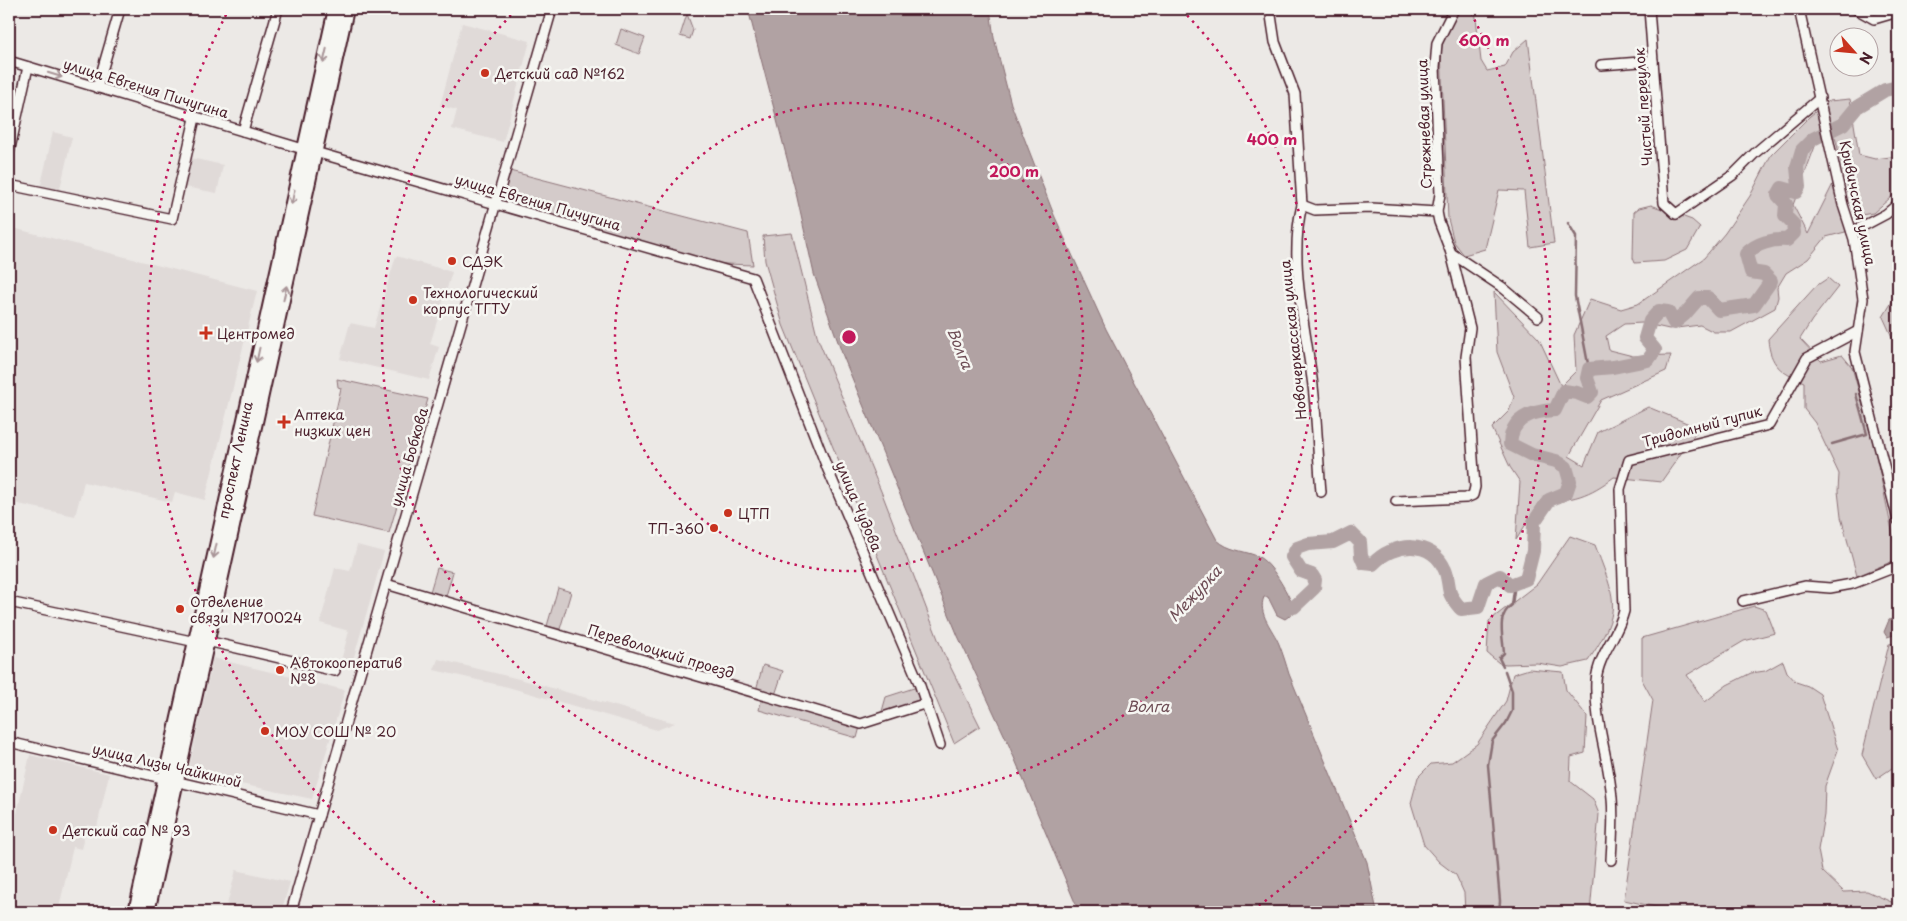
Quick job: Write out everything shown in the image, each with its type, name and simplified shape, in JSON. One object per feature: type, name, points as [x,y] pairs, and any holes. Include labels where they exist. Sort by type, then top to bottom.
[{"type":"main road","name":"проспект Ленина","points":[[311,153],[336,9]]},
{"type":"main road","name":"проспект Ленина","points":[[136,912],[171,780],[203,645],[311,153],[346,9]]},
{"type":"main road","name":"проспект Ленина","points":[[147,912],[171,780]]},
{"type":"street","points":[[97,88],[120,9]]},
{"type":"street","points":[[243,131],[278,9]]},
{"type":"street","name":"улица Бобкова","points":[[291,912],[552,9]]},
{"type":"street","name":"Новочеркасская улица","points":[[1270,9],[1275,42],[1295,94],[1302,205],[1298,219],[1298,269],[1313,386],[1321,492]]},
{"type":"street","name":"Стрежневая улица","points":[[1437,212],[1440,194],[1435,67],[1437,43],[1454,9]]},
{"type":"street","name":"Чистый переулок","points":[[1649,9],[1664,203],[1676,214],[1733,175],[1755,152],[1820,98]]},
{"type":"street","name":"Кривичская улица","points":[[1799,9],[1843,205],[1852,232],[1863,299],[1855,352],[1898,520]]},
{"type":"street","points":[[1856,9],[1874,19],[1898,12]]},
{"type":"street","name":"улица Евгения Пичугина","points":[[9,61],[311,153],[753,278]]},
{"type":"street","points":[[1601,65],[1653,61]]},
{"type":"street","points":[[9,153],[28,66]]},
{"type":"street","points":[[9,185],[172,219],[195,118]]},
{"type":"street","points":[[1852,232],[1886,214],[1898,204]]},
{"type":"street","points":[[1302,205],[1316,210],[1371,208],[1437,212],[1451,253],[1470,328],[1466,357],[1475,487],[1473,495],[1466,498],[1396,501]]},
{"type":"street","points":[[1451,253],[1502,287],[1538,317]]},
{"type":"street","name":"улица Чудова","points":[[753,278],[828,470],[927,703],[940,745]]},
{"type":"street","name":"Тридомный тупик","points":[[1611,860],[1612,798],[1599,727],[1596,679],[1602,659],[1621,624],[1624,611],[1620,489],[1630,460],[1769,425],[1807,358],[1858,331]]},
{"type":"street","points":[[1743,601],[1805,586],[1830,588],[1845,585],[1898,566]]},
{"type":"street","name":"Переволоцкий проезд","points":[[386,584],[861,724],[927,703]]},
{"type":"street","points":[[9,602],[203,645],[335,671]]},
{"type":"street","name":"улица Лизы Чайкиной","points":[[9,742],[319,815]]},
{"type":"shaded area","points":[[1458,9],[1475,9],[1481,61],[1487,71],[1505,67],[1513,52],[1528,39],[1554,243],[1530,247],[1524,191],[1499,190],[1485,249],[1464,255],[1454,242],[1448,219],[1441,51],[1443,42]]},
{"type":"shaded area","points":[[687,14],[693,30],[690,39],[680,36]]},
{"type":"shaded area","name":"Детский сад №162","points":[[462,23],[530,41],[503,142],[452,129],[457,110],[440,106]]},
{"type":"shaded area","points":[[621,29],[645,38],[639,54],[616,45]]},
{"type":"shaded area","points":[[1850,99],[1859,155],[1875,159],[1898,156],[1898,191],[1873,213],[1855,216],[1835,137],[1817,141],[1793,205],[1808,234],[1834,182],[1849,231],[1826,237],[1808,259],[1786,273],[1777,288],[1778,297],[1775,308],[1731,332],[1714,332],[1700,325],[1669,329],[1642,323],[1624,324],[1606,336],[1609,350],[1633,356],[1671,355],[1666,371],[1601,400],[1569,456],[1584,465],[1598,432],[1648,407],[1699,428],[1661,482],[1614,477],[1589,493],[1580,496],[1562,500],[1541,500],[1516,540],[1520,482],[1510,467],[1492,428],[1509,411],[1514,397],[1497,352],[1494,292],[1539,339],[1561,386],[1576,371],[1574,335],[1590,299],[1621,309],[1638,304],[1704,258],[1725,233],[1750,196],[1771,155],[1810,116],[1829,101]]},
{"type":"shaded area","points":[[53,132],[72,137],[59,193],[40,189]]},
{"type":"shaded area","points":[[191,158],[223,165],[217,193],[185,187]]},
{"type":"shaded area","points":[[506,170],[748,233],[753,265],[699,263],[496,204]]},
{"type":"shaded area","points":[[1651,205],[1692,220],[1700,227],[1687,250],[1664,261],[1635,263],[1633,258],[1634,212],[1639,208]]},
{"type":"shaded area","points":[[9,227],[257,291],[205,500],[175,492],[172,502],[84,482],[75,516],[9,502]]},
{"type":"shaded area","points":[[792,233],[818,339],[883,496],[943,652],[980,726],[954,743],[783,325],[765,261],[763,236]]},
{"type":"shaded area","points":[[396,256],[452,272],[430,344],[439,347],[429,380],[340,359],[350,323],[374,328]]},
{"type":"shaded area","points":[[1828,278],[1838,287],[1812,320],[1800,339],[1821,361],[1842,355],[1852,367],[1875,450],[1898,559],[1857,576],[1841,517],[1838,491],[1839,474],[1815,423],[1804,409],[1804,382],[1778,367],[1771,355],[1768,339],[1816,286]]},
{"type":"shaded area","points":[[1898,292],[1898,350],[1883,317]]},
{"type":"shaded area","points":[[337,379],[428,399],[389,533],[312,516],[341,388],[338,387]]},
{"type":"shaded area","points":[[1570,536],[1595,545],[1608,580],[1612,605],[1611,617],[1599,644],[1588,661],[1562,667],[1537,663],[1499,663],[1487,653],[1489,621],[1537,584]]},
{"type":"shaded area","points":[[357,545],[384,552],[351,667],[340,664],[349,631],[320,623],[335,568],[350,571]]},
{"type":"shaded area","points":[[437,568],[453,572],[446,596],[430,592]]},
{"type":"shaded area","points":[[558,588],[571,592],[560,629],[547,626]]},
{"type":"shaded area","points":[[1754,606],[1766,610],[1775,633],[1744,641],[1687,675],[1705,702],[1727,685],[1751,673],[1765,671],[1783,661],[1787,672],[1796,682],[1808,686],[1820,694],[1838,750],[1825,786],[1824,815],[1818,850],[1822,871],[1844,892],[1867,891],[1898,905],[1898,912],[1679,912],[1624,900],[1653,700],[1642,680],[1642,638]]},
{"type":"shaded area","points":[[1898,643],[1898,764],[1876,779],[1862,755],[1889,644]]},
{"type":"shaded area","name":"МОУ СОШ № 20","points":[[213,658],[345,690],[312,799],[188,773]]},
{"type":"shaded area","points":[[438,659],[527,681],[675,723],[657,730],[508,687],[434,670]]},
{"type":"shaded area","points":[[763,665],[783,671],[775,695],[756,690]]},
{"type":"shaded area","points":[[1529,669],[1563,672],[1566,690],[1587,716],[1585,753],[1571,757],[1570,781],[1593,799],[1599,814],[1590,912],[1465,912],[1464,893],[1456,875],[1439,862],[1424,845],[1411,803],[1418,777],[1431,764],[1452,762],[1477,744],[1506,701],[1513,674]]},
{"type":"shaded area","points":[[917,687],[923,701],[881,715],[886,697]]},
{"type":"shaded area","points":[[762,698],[860,727],[857,738],[759,710]]},
{"type":"shaded area","points":[[30,755],[109,774],[97,827],[87,825],[81,849],[73,847],[58,912],[9,912],[9,811],[17,813]]},
{"type":"shaded area","points":[[236,870],[290,882],[281,912],[225,912]]},
{"type":"water","name":"Волга","points":[[748,9],[990,9],[994,38],[1011,104],[1054,215],[1106,329],[1217,540],[1226,546],[1257,556],[1263,560],[1278,578],[1294,607],[1292,614],[1285,619],[1277,615],[1268,597],[1264,597],[1262,603],[1264,615],[1279,644],[1289,674],[1367,862],[1377,912],[1079,912],[1008,743],[958,636],[843,356],[814,274],[796,193]]},
{"type":"water","points":[[1898,617],[1898,634],[1887,637],[1884,632],[1889,620]]},
{"type":"waterway","name":"Межурка","points":[[1279,600],[1289,608],[1294,607],[1314,588],[1315,580],[1312,575],[1301,571],[1292,557],[1297,548],[1308,544],[1333,542],[1351,533],[1360,542],[1361,556],[1364,563],[1373,564],[1391,551],[1401,548],[1412,547],[1431,553],[1439,560],[1445,570],[1451,595],[1461,609],[1478,607],[1486,583],[1500,576],[1510,585],[1526,579],[1533,551],[1534,522],[1549,500],[1566,493],[1570,481],[1566,467],[1556,461],[1532,455],[1510,444],[1514,427],[1531,414],[1555,410],[1564,391],[1587,397],[1592,392],[1587,378],[1589,369],[1613,367],[1648,360],[1655,350],[1645,338],[1650,321],[1659,311],[1668,312],[1674,323],[1699,298],[1708,298],[1719,310],[1754,305],[1771,281],[1764,274],[1751,272],[1746,254],[1765,242],[1787,240],[1794,233],[1793,224],[1785,216],[1786,204],[1778,195],[1782,188],[1796,192],[1799,187],[1797,167],[1802,150],[1813,139],[1843,124],[1857,107],[1885,90],[1898,87]]},
{"type":"waterway","points":[[1568,223],[1576,236],[1575,296],[1589,369]]},
{"type":"waterway","points":[[1832,444],[1867,434],[1856,394]]},
{"type":"waterway","points":[[1503,666],[1499,658],[1504,653],[1502,621],[1507,610],[1512,605],[1515,583]]},
{"type":"waterway","points":[[1499,912],[1500,901],[1488,765],[1492,741],[1506,723],[1512,711],[1512,691],[1505,671]]},
{"type":"place","name":"Детский сад №162","points":[[485,73]]},
{"type":"place","name":"СДЭК","points":[[452,261]]},
{"type":"place","name":"Технологический корпус ТГТУ","points":[[413,300]]},
{"type":"place","name":"Центромед","points":[[206,333]]},
{"type":"place","name":"Аптека низких цен","points":[[284,422]]},
{"type":"place","name":"ЦТП","points":[[728,513]]},
{"type":"place","name":"ТП-360","points":[[714,528]]},
{"type":"place","name":"Отделение связи №170024","points":[[180,609]]},
{"type":"place","name":"Автокооператив №8","points":[[280,670]]},
{"type":"place","name":"МОУ СОШ № 20","points":[[265,731]]},
{"type":"place","name":"Детский сад № 93","points":[[53,830]]}]
